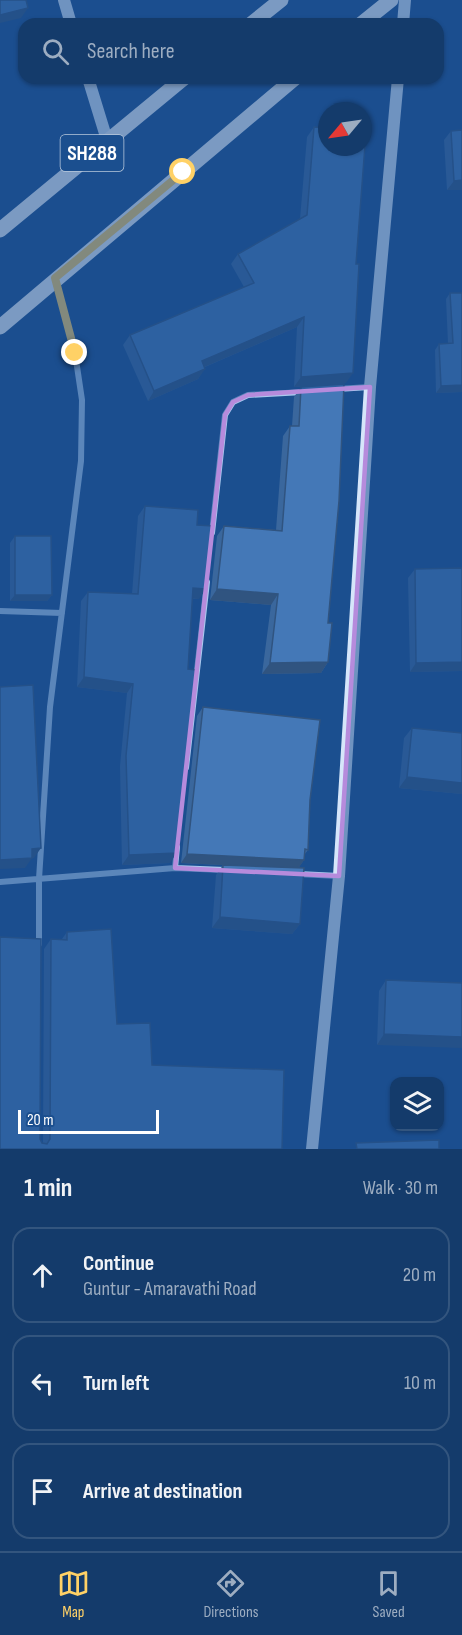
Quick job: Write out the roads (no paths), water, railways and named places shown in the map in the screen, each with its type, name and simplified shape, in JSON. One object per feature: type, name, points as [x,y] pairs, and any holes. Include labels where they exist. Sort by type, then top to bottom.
[{"type":"main road","points":[[258,18],[281,0]]},
{"type":"main road","points":[[368,18],[391,0]]},
{"type":"main road","name":"SH288","points":[[0,230],[177,84]]},
{"type":"main road","points":[[0,327],[55,278],[288,84]]},
{"type":"street","points":[[64,0],[69,18]]},
{"type":"street","points":[[404,18],[405,0]]},
{"type":"street","points":[[90,84],[107,140]]},
{"type":"street","points":[[312,1149],[339,876],[370,387],[397,84]]},
{"type":"street","points":[[39,949],[39,879],[50,707],[81,461],[82,400],[75,353],[55,278]]},
{"type":"street","points":[[326,390],[370,387]]},
{"type":"street","points":[[211,543],[225,415],[233,402],[249,395],[315,391]]},
{"type":"street","points":[[185,775],[207,578]]},
{"type":"street","points":[[0,611],[62,613]]},
{"type":"street","points":[[175,868],[178,833]]},
{"type":"street","points":[[0,882],[175,868],[233,871]]},
{"type":"street","points":[[292,874],[339,876]]}]
